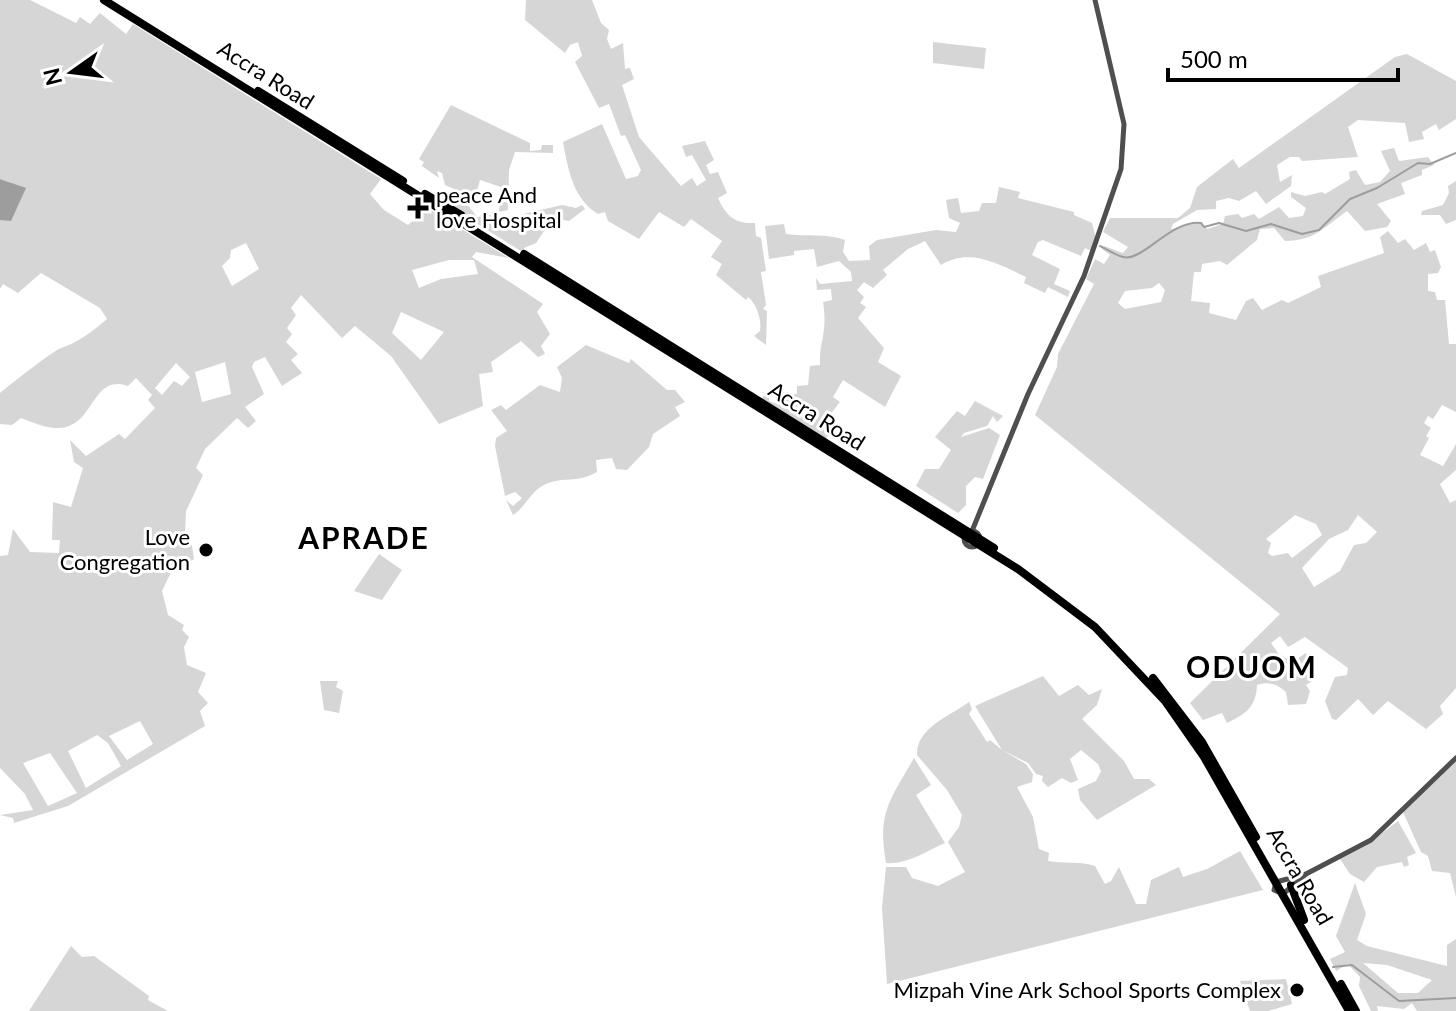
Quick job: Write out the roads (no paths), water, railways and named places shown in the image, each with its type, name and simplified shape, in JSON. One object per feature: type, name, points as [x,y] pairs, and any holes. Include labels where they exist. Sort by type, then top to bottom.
[{"type":"highway","name":"Accra Road","points":[[104,0],[115,4],[911,501],[973,536],[1073,602],[1164,690],[1202,742],[1277,883]]},
{"type":"highway","name":"Accra Road","points":[[973,536],[1071,606],[1143,675],[1195,743],[1277,883],[1287,890],[1356,1011]]},
{"type":"highway","name":"Accra Road","points":[[1287,890],[1349,1011]]},
{"type":"street","points":[[973,536],[1022,407],[1084,276],[1121,169],[1124,124],[1095,0]]},
{"type":"street","points":[[1277,883],[1306,874],[1376,836],[1456,758]]},
{"type":"street","points":[[1287,890],[1306,874]]},
{"type":"waterway","points":[[1100,246],[1120,256],[1131,257],[1179,228],[1201,223],[1204,227],[1219,223],[1246,231],[1271,224],[1302,234],[1319,230],[1350,199],[1377,188],[1418,163],[1430,164],[1456,153]]},
{"type":"waterway","points":[[1333,967],[1352,965],[1399,1001],[1456,998]]},
{"type":"place","name":"peace And love Hospital","points":[[418,208]]},
{"type":"place","name":"Love Congregation","points":[[206,550]]},
{"type":"place","name":"Mizpah Vine Ark School Sports Complex","points":[[1297,990]]},
{"type":"district","name":"APRADE","points":[[364,539]]},
{"type":"district","name":"ODUOM","points":[[1252,668]]}]
